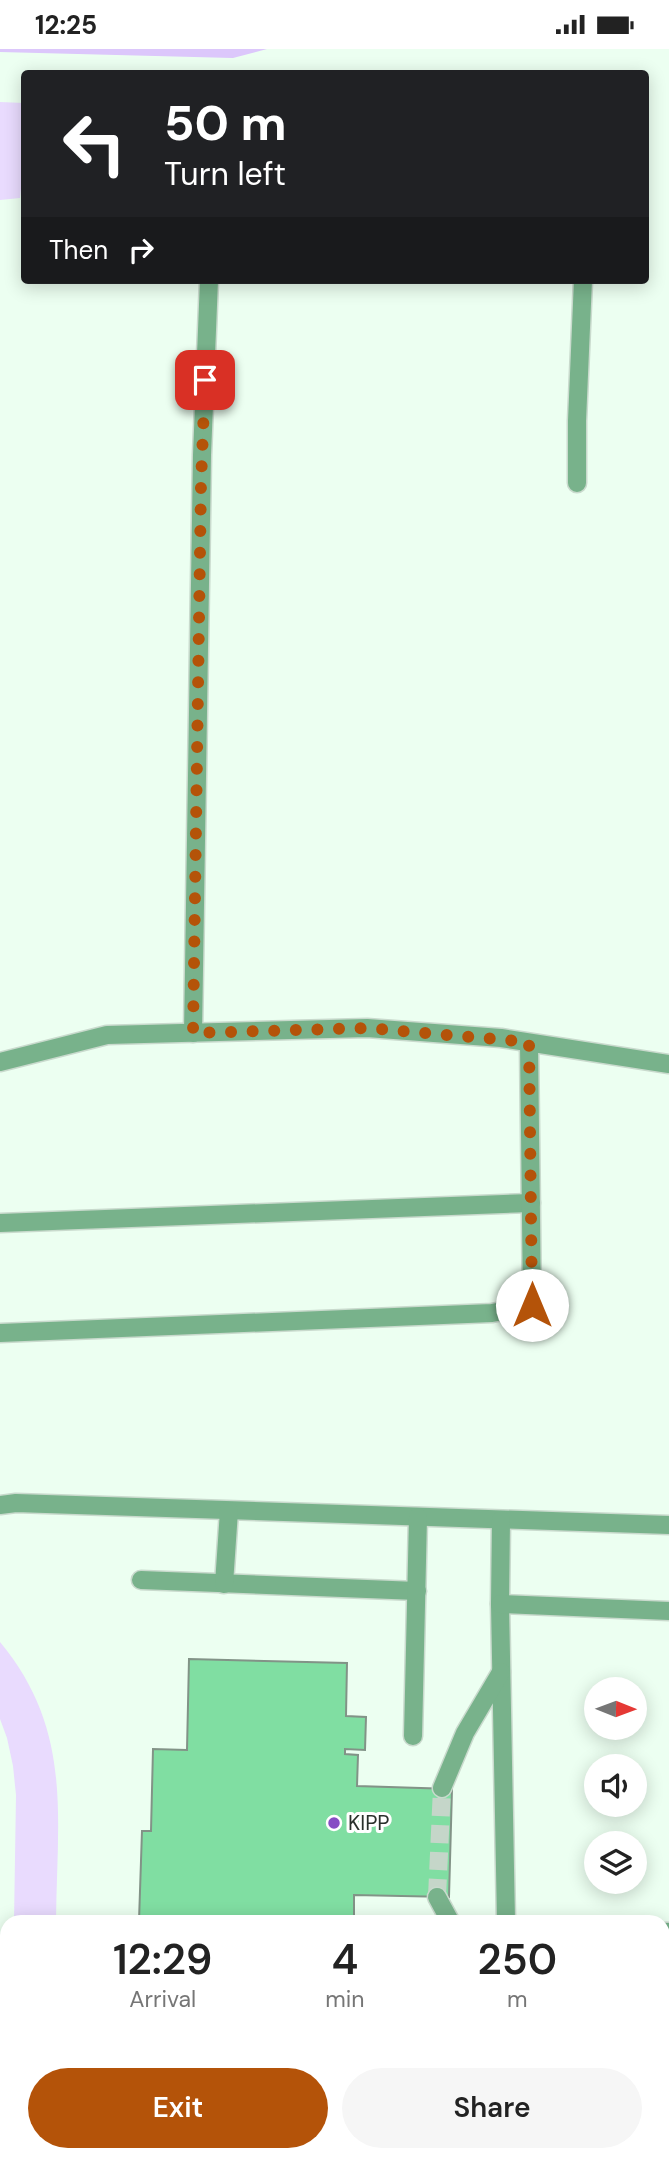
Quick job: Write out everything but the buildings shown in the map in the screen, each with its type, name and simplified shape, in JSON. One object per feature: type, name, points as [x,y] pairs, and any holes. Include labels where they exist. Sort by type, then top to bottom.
[{"type":"lane","points":[[193,1033],[202,455],[209,284]]},
{"type":"lane","points":[[578,483],[583,284]]},
{"type":"lane","points":[[0,1062],[107,1035],[367,1028],[529,1042],[669,1064]]},
{"type":"lane","points":[[0,1333],[492,1313],[532,1305],[529,1042]]},
{"type":"lane","points":[[0,1223],[531,1203]]},
{"type":"lane","points":[[0,1505],[16,1503],[669,1525]]},
{"type":"lane","points":[[224,1584],[229,1510]]},
{"type":"lane","points":[[413,1736],[418,1517]]},
{"type":"lane","points":[[501,1520],[506,1915]]},
{"type":"lane","points":[[141,1580],[416,1591]]},
{"type":"lane","points":[[500,1604],[669,1611]]},
{"type":"lane","points":[[442,1788],[465,1733],[501,1672]]},
{"type":"lane","points":[[437,1897],[447,1915]]},
{"type":"shaded area","points":[[0,49],[267,49],[233,58],[0,52]]},
{"type":"shaded area","points":[[0,102],[21,103],[20,198],[0,200]]},
{"type":"shaded area","points":[[0,1642],[23,1675],[40,1708],[50,1741],[58,1810],[56,1915],[14,1915],[16,1795],[13,1766],[0,1719]]},
{"type":"tunnel","points":[[437,1897],[442,1788]]},
{"type":"place","name":"KIPP","points":[[334,1823]]},
{"type":"route","points":[[205,380],[201,483],[193,1033],[367,1028],[529,1042],[532,1305]]}]
